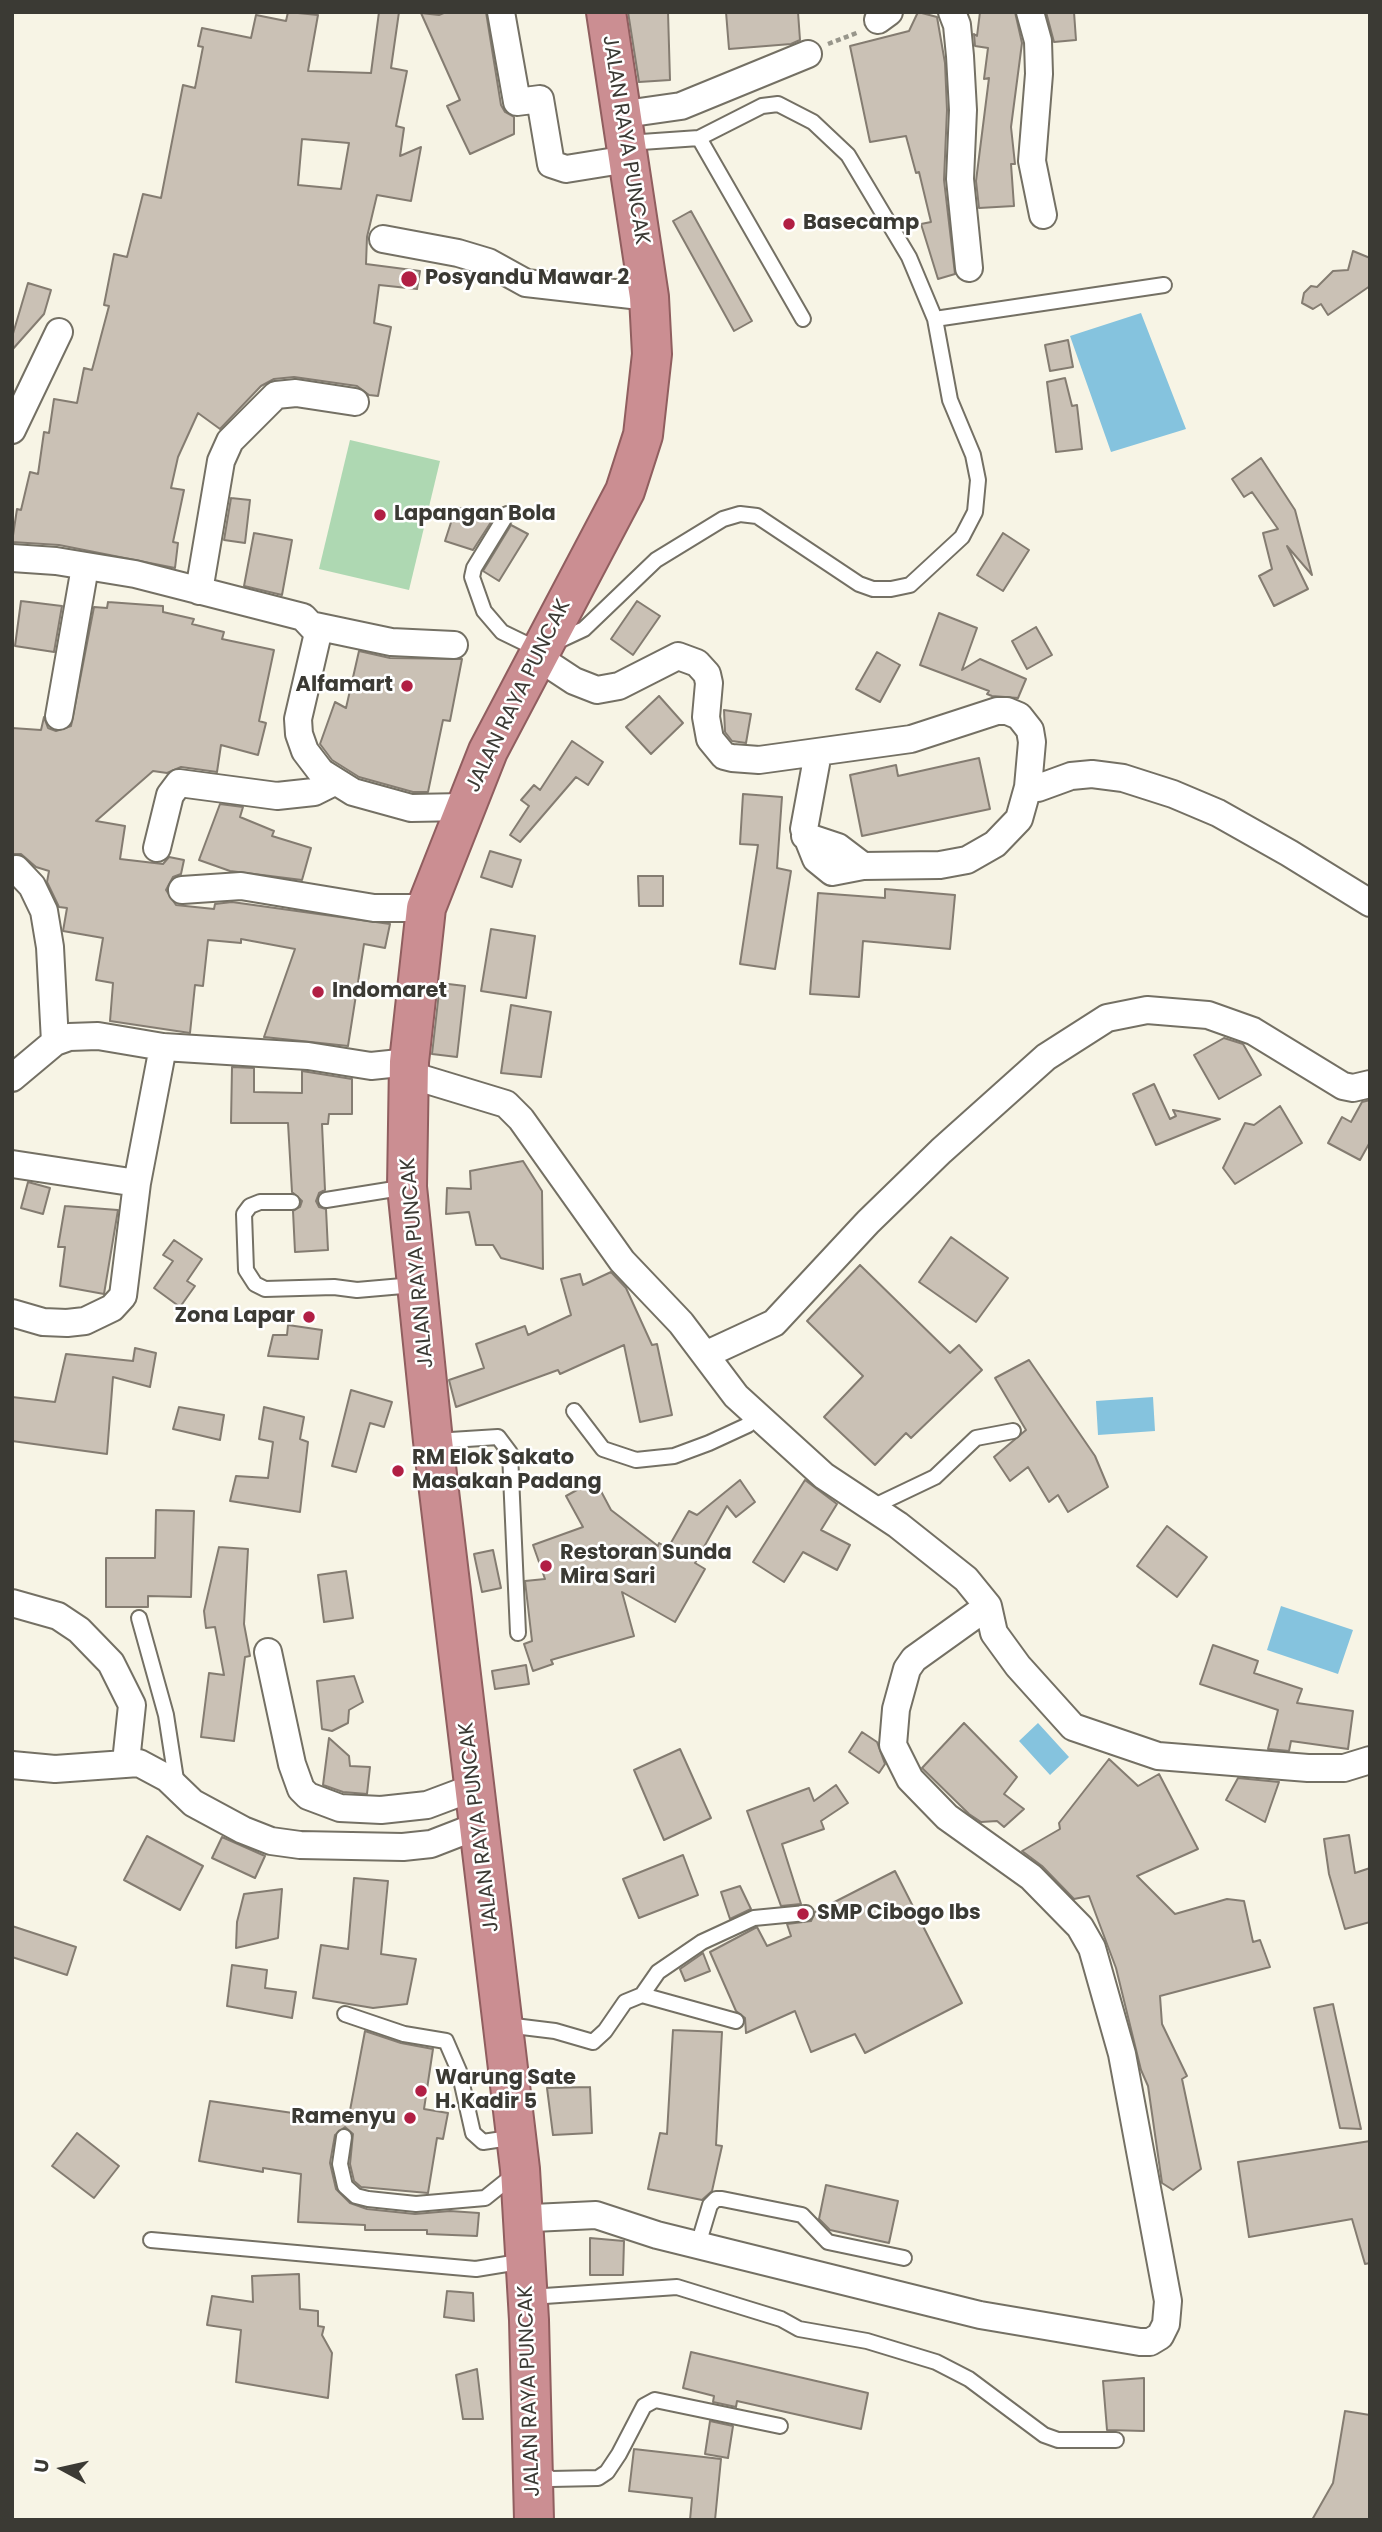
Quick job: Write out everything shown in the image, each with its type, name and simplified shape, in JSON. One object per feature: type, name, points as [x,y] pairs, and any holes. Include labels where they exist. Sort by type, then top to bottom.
[{"type":"highway","name":"JALAN RAYA PUNCAK","points":[[534,2520],[527,2279],[519,2153],[433,1441],[407,1187],[409,1062],[426,908],[488,751],[625,491],[643,435],[652,354],[649,297],[631,138],[606,12]]},
{"type":"street","points":[[501,12],[517,102],[540,99],[551,164],[566,169],[631,138],[681,106],[808,54]]},
{"type":"street","points":[[952,12],[957,25],[960,56],[963,110],[960,179],[969,268]]},
{"type":"street","points":[[1030,12],[1038,41],[1039,74],[1032,161],[1043,215]]},
{"type":"street","points":[[383,239],[458,253],[488,262],[526,283],[649,297]]},
{"type":"street","points":[[12,430],[59,332]]},
{"type":"street","points":[[199,591],[221,461],[229,441],[276,395],[296,393],[355,402]]},
{"type":"street","points":[[12,558],[135,574],[303,617],[315,626],[391,642],[454,645]]},
{"type":"street","points":[[59,716],[85,567]]},
{"type":"street","points":[[315,626],[317,643],[298,719],[299,734],[305,751],[321,772],[353,792],[411,808],[464,807]]},
{"type":"street","points":[[538,653],[574,681],[597,690],[619,686],[678,656],[688,658],[707,674],[709,683],[706,726],[716,748],[724,756],[759,760],[911,739],[935,729],[1007,711],[1019,716],[1030,730],[1032,753],[1028,787],[1014,826],[995,844],[967,860],[940,865],[863,866],[827,870],[816,859],[805,836],[818,752]]},
{"type":"street","points":[[1028,787],[1038,788],[1071,776],[1092,774],[1150,786],[1219,813],[1370,903]]},
{"type":"street","points":[[158,848],[170,795],[179,783],[277,796],[314,792],[334,782]]},
{"type":"street","points":[[16,869],[32,886],[44,911],[50,947],[55,1042]]},
{"type":"street","points":[[182,890],[241,886],[374,908],[426,908]]},
{"type":"street","points":[[706,1354],[774,1323],[868,1222],[941,1151],[1046,1057],[1107,1018],[1147,1010],[1208,1014],[1253,1031],[1343,1086],[1353,1088],[1370,1084]]},
{"type":"street","points":[[12,1078],[55,1042],[69,1037],[98,1036],[163,1047],[308,1056],[371,1066],[409,1062],[417,1077],[487,1096],[513,1110],[622,1261],[706,1354],[736,1396],[824,1476],[898,1525],[966,1580],[988,1606],[994,1633],[1018,1666],[1073,1727],[1158,1756],[1308,1768],[1344,1768],[1370,1760]]},
{"type":"street","points":[[12,1312],[43,1322],[85,1321],[112,1308],[123,1296],[136,1183],[163,1047]]},
{"type":"street","points":[[12,1164],[136,1183]]},
{"type":"street","points":[[12,1603],[58,1616],[79,1629],[111,1663],[132,1704],[126,1762]]},
{"type":"street","points":[[523,2210],[533,2218],[596,2215],[698,2245],[980,2315],[1140,2342],[1150,2342],[1160,2336],[1166,2324],[1168,2301],[1122,2054],[1092,1948],[1080,1927],[1031,1878],[947,1817],[910,1779],[893,1745],[896,1709],[907,1669],[914,1660],[988,1606]]},
{"type":"street","points":[[268,1652],[292,1764],[301,1788],[308,1796],[340,1808],[381,1810],[427,1805],[475,1787]]},
{"type":"street","points":[[12,1765],[55,1769],[139,1763],[157,1771],[193,1803],[243,1830],[271,1841],[300,1845],[403,1847],[431,1844],[480,1825]]},
{"type":"lane","points":[[507,514],[474,568],[472,577],[484,611],[502,632],[538,653],[584,629],[656,560],[723,519],[740,514],[757,516],[859,584],[873,589],[911,585],[962,537],[975,512],[978,480],[973,455],[950,400],[934,319],[909,257],[848,155],[813,122],[788,107],[771,104],[699,138],[631,138]]},
{"type":"lane","points":[[699,138],[803,318]]},
{"type":"lane","points":[[934,319],[1164,285]]},
{"type":"lane","points":[[326,1200],[407,1187]]},
{"type":"lane","points":[[292,1202],[260,1202],[250,1206],[244,1213],[246,1270],[255,1284],[265,1289],[334,1287],[357,1290],[419,1285]]},
{"type":"lane","points":[[574,1411],[603,1450],[636,1460],[674,1455],[709,1443],[748,1425],[753,1412]]},
{"type":"lane","points":[[870,1508],[935,1477],[976,1438],[1013,1431]]},
{"type":"lane","points":[[433,1441],[489,1436],[503,1440],[510,1452],[518,1633]]},
{"type":"lane","points":[[139,1618],[163,1704],[177,1788]]},
{"type":"lane","points":[[642,1996],[658,1972],[702,1941],[754,1918],[806,1913]]},
{"type":"lane","points":[[502,2016],[506,2026],[555,2031],[593,2042],[605,2031],[625,2001],[642,1996],[736,2021]]},
{"type":"lane","points":[[344,2137],[340,2164],[345,2186],[356,2196],[416,2204],[485,2198],[519,2153],[483,2142],[473,2133],[459,2071],[446,2041],[404,2034],[345,2014]]},
{"type":"lane","points":[[698,2245],[710,2205],[716,2199],[722,2199],[802,2215],[828,2242],[904,2258]]},
{"type":"lane","points":[[151,2240],[476,2269],[527,2279],[677,2287],[781,2319],[799,2329],[867,2341],[936,2362],[969,2379],[1051,2438],[1116,2440]]},
{"type":"lane","points":[[531,2465],[551,2479],[598,2478],[607,2472],[619,2454],[644,2406],[655,2400],[780,2426]]},
{"type":"path","points":[[808,54],[883,16]]},
{"type":"green space","name":"Lapangan Bola","points":[[350,440],[440,461],[409,590],[319,569]]},
{"type":"water","points":[[1141,313],[1186,429],[1111,452],[1070,336]]},
{"type":"water","points":[[1153,1397],[1155,1431],[1098,1435],[1096,1401]]},
{"type":"water","points":[[1281,1606],[1353,1630],[1338,1674],[1267,1650]]},
{"type":"water","points":[[1038,1723],[1069,1757],[1050,1775],[1019,1741]]},
{"type":"building","points":[[288,12],[318,15],[308,71],[371,73],[379,12],[399,12],[391,68],[407,71],[396,126],[404,128],[400,156],[421,147],[411,201],[377,195],[367,237],[366,264],[420,271],[417,289],[379,285],[374,323],[391,327],[378,396],[369,395],[357,386],[294,377],[274,379],[261,386],[220,429],[198,413],[178,457],[171,488],[184,490],[173,542],[178,543],[175,568],[59,545],[12,542],[17,509],[21,510],[30,472],[38,474],[44,432],[49,433],[54,399],[77,403],[84,368],[92,370],[109,306],[104,305],[114,254],[127,257],[143,194],[161,198],[183,85],[195,88],[203,47],[198,46],[202,28],[251,38],[256,15],[286,21]],"holes":[[[302,139],[349,143],[341,189],[298,185]]]},
{"type":"building","points":[[446,12],[486,12],[501,105],[505,112],[514,117],[514,134],[470,154],[447,106],[460,100],[421,13],[439,15]]},
{"type":"building","points":[[628,12],[668,12],[670,80],[639,82]]},
{"type":"building","points":[[726,12],[798,12],[800,40],[791,44],[729,49]]},
{"type":"building","points":[[918,12],[937,17],[945,63],[947,110],[944,180],[955,274],[938,279],[921,224],[931,222],[919,172],[916,173],[906,136],[870,142],[850,46],[909,31]]},
{"type":"building","points":[[980,12],[1015,12],[1022,43],[1011,127],[1015,164],[1011,164],[1014,206],[979,208],[976,181],[989,78],[984,79],[988,48],[975,46],[974,34],[977,36]]},
{"type":"building","points":[[1046,12],[1074,12],[1076,40],[1054,42]]},
{"type":"building","points":[[691,211],[752,321],[734,331],[673,221]]},
{"type":"building","points":[[1353,251],[1370,258],[1370,286],[1328,315],[1321,304],[1313,309],[1302,303],[1304,293],[1311,286],[1317,287],[1333,271],[1348,270]]},
{"type":"building","points":[[28,283],[51,290],[44,314],[12,350],[12,337]]},
{"type":"building","points":[[1068,340],[1073,367],[1050,371],[1045,345]]},
{"type":"building","points":[[1065,378],[1072,406],[1077,405],[1082,449],[1056,452],[1047,382]]},
{"type":"building","points":[[1261,458],[1295,510],[1312,575],[1287,546],[1308,589],[1274,606],[1259,576],[1272,569],[1263,533],[1278,529],[1252,492],[1244,497],[1232,479]]},
{"type":"building","points":[[231,498],[250,500],[245,543],[224,540]]},
{"type":"building","points":[[456,507],[493,519],[473,550],[445,541]]},
{"type":"building","points":[[511,525],[528,534],[499,581],[483,571]]},
{"type":"building","points":[[254,533],[292,540],[282,595],[244,586]]},
{"type":"building","points":[[1003,533],[1029,550],[1003,591],[977,575]]},
{"type":"building","points":[[21,601],[62,606],[54,652],[15,646]]},
{"type":"building","points":[[637,601],[660,616],[633,655],[611,639]]},
{"type":"building","points":[[108,602],[163,606],[163,612],[194,619],[192,624],[224,632],[222,639],[274,650],[259,721],[266,723],[258,755],[221,745],[217,772],[181,767],[167,773],[153,771],[96,821],[125,826],[120,859],[163,864],[169,857],[184,860],[181,874],[173,877],[166,890],[176,905],[214,909],[215,904],[232,902],[390,924],[385,948],[364,944],[348,1046],[264,1037],[295,949],[241,939],[241,943],[208,940],[203,986],[195,985],[190,1033],[110,1021],[113,983],[96,980],[103,938],[63,931],[67,908],[59,907],[47,882],[49,871],[36,867],[21,854],[12,854],[12,728],[41,730],[44,717],[48,728],[56,731],[71,726],[94,607],[107,608]]},
{"type":"building","points":[[939,613],[977,628],[962,670],[980,659],[1026,679],[1018,698],[992,696],[987,694],[989,691],[920,665]]},
{"type":"building","points":[[1036,627],[1052,655],[1027,669],[1012,641]]},
{"type":"building","points":[[359,651],[390,658],[462,659],[450,721],[443,720],[428,792],[413,792],[359,777],[332,760],[320,744],[335,702],[346,708]]},
{"type":"building","points":[[877,652],[900,665],[880,702],[856,689]]},
{"type":"building","points":[[659,696],[683,723],[651,754],[626,727]]},
{"type":"building","points":[[724,710],[751,714],[746,743],[732,741],[725,732]]},
{"type":"building","points":[[572,741],[603,762],[588,785],[576,777],[520,842],[510,835],[529,806],[521,800],[534,785],[540,790]]},
{"type":"building","points":[[979,758],[990,809],[862,836],[850,775],[896,765],[898,776]]},
{"type":"building","points":[[743,794],[782,797],[777,868],[791,871],[775,969],[740,964],[758,845],[740,844]]},
{"type":"building","points":[[220,804],[243,807],[240,817],[274,831],[272,836],[311,848],[302,880],[230,871],[199,860]]},
{"type":"building","points":[[490,851],[521,860],[512,887],[481,877]]},
{"type":"building","points":[[638,876],[663,876],[663,906],[639,906]]},
{"type":"building","points":[[885,889],[955,895],[950,949],[863,941],[859,997],[810,994],[818,893],[885,898]]},
{"type":"building","points":[[491,929],[535,936],[526,998],[481,991]]},
{"type":"building","points":[[440,983],[465,986],[457,1057],[432,1054]]},
{"type":"building","points":[[511,1005],[551,1012],[541,1077],[501,1073]]},
{"type":"building","points":[[1224,1038],[1243,1044],[1261,1075],[1219,1099],[1194,1055]]},
{"type":"building","points":[[232,1067],[254,1068],[254,1092],[302,1093],[302,1071],[352,1079],[352,1114],[329,1114],[328,1124],[322,1124],[325,1190],[319,1193],[316,1201],[319,1207],[326,1209],[328,1250],[295,1252],[293,1211],[300,1207],[302,1201],[292,1192],[288,1123],[231,1123]]},
{"type":"building","points":[[1154,1084],[1170,1119],[1176,1116],[1173,1110],[1220,1119],[1156,1145],[1133,1094]]},
{"type":"building","points":[[1370,1100],[1370,1142],[1360,1160],[1328,1143],[1342,1117],[1351,1122],[1362,1102]]},
{"type":"building","points":[[1280,1106],[1302,1143],[1235,1184],[1223,1168],[1245,1123],[1254,1125]]},
{"type":"building","points":[[523,1161],[542,1191],[543,1269],[501,1258],[493,1245],[476,1245],[469,1212],[446,1214],[447,1188],[471,1189],[470,1171]]},
{"type":"building","points":[[28,1182],[50,1188],[43,1214],[21,1208]]},
{"type":"building","points":[[65,1206],[118,1210],[104,1294],[60,1286],[65,1247],[58,1247]]},
{"type":"building","points":[[951,1237],[1008,1278],[976,1322],[919,1282]]},
{"type":"building","points":[[174,1240],[202,1259],[187,1281],[195,1286],[180,1307],[154,1288],[173,1261],[163,1255]]},
{"type":"building","points":[[860,1265],[950,1353],[959,1345],[982,1370],[911,1438],[906,1433],[875,1465],[824,1417],[863,1376],[807,1321]]},
{"type":"building","points":[[611,1272],[626,1288],[652,1345],[657,1344],[672,1415],[640,1422],[624,1345],[560,1374],[558,1370],[456,1407],[449,1380],[484,1368],[476,1344],[525,1326],[528,1335],[571,1315],[561,1279],[580,1274],[583,1285]]},
{"type":"building","points":[[288,1325],[322,1330],[318,1359],[268,1356],[273,1335],[287,1335]]},
{"type":"building","points":[[135,1348],[156,1353],[150,1387],[113,1377],[107,1454],[12,1441],[12,1397],[55,1402],[66,1354],[133,1361]]},
{"type":"building","points":[[1029,1360],[1095,1456],[1108,1487],[1068,1512],[1058,1495],[1049,1502],[1028,1467],[1010,1481],[994,1457],[1026,1430],[995,1378]]},
{"type":"building","points":[[351,1390],[392,1402],[384,1427],[370,1423],[356,1472],[332,1466]]},
{"type":"building","points":[[179,1407],[224,1415],[220,1440],[173,1429]]},
{"type":"building","points":[[264,1407],[304,1417],[300,1439],[308,1442],[300,1512],[230,1501],[236,1476],[268,1478],[273,1442],[259,1439]]},
{"type":"building","points":[[595,1480],[611,1510],[658,1546],[659,1543],[668,1548],[689,1511],[697,1515],[740,1480],[755,1502],[736,1517],[727,1506],[695,1563],[705,1569],[675,1622],[622,1592],[634,1636],[551,1660],[553,1664],[533,1671],[524,1644],[532,1641],[525,1581],[545,1579],[533,1545],[583,1527],[566,1496]]},
{"type":"building","points":[[805,1480],[837,1504],[821,1530],[850,1545],[837,1570],[803,1552],[784,1582],[753,1562]]},
{"type":"building","points":[[156,1510],[194,1511],[191,1597],[148,1596],[148,1607],[106,1607],[106,1558],[155,1558]]},
{"type":"building","points":[[1167,1526],[1207,1557],[1177,1597],[1137,1566]]},
{"type":"building","points":[[219,1547],[248,1549],[244,1624],[250,1656],[245,1657],[234,1741],[201,1737],[209,1673],[224,1675],[215,1627],[206,1628],[204,1611]]},
{"type":"building","points":[[493,1550],[501,1588],[482,1592],[474,1554]]},
{"type":"building","points":[[346,1571],[353,1618],[324,1622],[318,1575]]},
{"type":"building","points":[[1213,1645],[1258,1661],[1254,1673],[1302,1689],[1297,1703],[1353,1711],[1348,1749],[1291,1741],[1289,1751],[1268,1749],[1278,1710],[1200,1684]]},
{"type":"building","points":[[526,1665],[529,1684],[495,1689],[492,1671]]},
{"type":"building","points":[[354,1676],[363,1702],[349,1710],[348,1723],[332,1731],[322,1729],[317,1681]]},
{"type":"building","points":[[964,1723],[1017,1777],[1004,1794],[1024,1809],[1004,1827],[997,1821],[981,1822],[969,1814],[922,1768]]},
{"type":"building","points":[[862,1732],[877,1742],[885,1764],[879,1773],[849,1752]]},
{"type":"building","points":[[329,1738],[349,1756],[350,1766],[370,1767],[367,1794],[343,1792],[323,1785]]},
{"type":"building","points":[[680,1749],[711,1818],[664,1840],[634,1770]]},
{"type":"building","points":[[1109,1759],[1138,1786],[1159,1774],[1198,1849],[1137,1876],[1175,1914],[1227,1899],[1244,1901],[1253,1942],[1260,1940],[1270,1967],[1160,1996],[1162,2024],[1187,2076],[1182,2079],[1201,2169],[1173,2190],[1162,2183],[1148,2086],[1141,2070],[1116,1968],[1089,1896],[1074,1899],[1042,1866],[1022,1851],[1060,1829],[1059,1823]]},
{"type":"building","points":[[1238,1778],[1279,1782],[1265,1822],[1226,1800]]},
{"type":"building","points":[[836,1785],[848,1803],[821,1821],[824,1829],[782,1844],[801,1904],[781,1906],[747,1811],[809,1788],[814,1801]]},
{"type":"building","points":[[1349,1835],[1355,1873],[1370,1868],[1370,1922],[1345,1929],[1329,1874],[1324,1839]]},
{"type":"building","points":[[147,1836],[203,1866],[180,1910],[124,1880]]},
{"type":"building","points":[[222,1837],[265,1856],[255,1878],[212,1858]]},
{"type":"building","points":[[683,1855],[698,1895],[639,1918],[623,1879]]},
{"type":"building","points":[[895,1871],[962,2003],[865,2053],[855,2034],[811,2052],[795,2011],[746,2033],[745,2018],[736,2011],[710,1952],[757,1927],[767,1946],[791,1936],[787,1924],[811,1921],[815,1912]]},
{"type":"building","points":[[354,1878],[388,1881],[381,1954],[416,1959],[407,2004],[373,2008],[313,1998],[321,1945],[348,1949]]},
{"type":"building","points":[[740,1886],[751,1909],[730,1919],[721,1892]]},
{"type":"building","points":[[282,1889],[278,1938],[236,1948],[237,1922],[244,1894]]},
{"type":"building","points":[[12,1926],[76,1947],[67,1975],[12,1957]]},
{"type":"building","points":[[703,1953],[710,1971],[685,1981],[680,1969]]},
{"type":"building","points":[[232,1965],[267,1970],[265,1988],[296,1992],[292,2018],[227,2006]]},
{"type":"building","points":[[1333,2004],[1361,2129],[1340,2128],[1314,2008]]},
{"type":"building","points":[[673,2030],[722,2032],[716,2145],[722,2146],[712,2191],[702,2200],[648,2189],[660,2133],[667,2134]]},
{"type":"building","points":[[365,2031],[401,2043],[433,2049],[424,2109],[448,2113],[443,2139],[437,2138],[428,2193],[361,2187],[354,2181],[350,2164],[353,2134],[345,2127],[335,2135],[330,2163],[336,2189],[350,2203],[367,2209],[415,2214],[450,2211],[479,2213],[477,2236],[427,2234],[427,2230],[365,2230],[365,2225],[298,2222],[301,2174],[263,2168],[263,2172],[199,2161],[210,2101],[348,2121]]},
{"type":"building","points":[[590,2087],[592,2133],[553,2135],[547,2088]]},
{"type":"building","points":[[77,2133],[119,2166],[94,2198],[52,2166]]},
{"type":"building","points":[[1370,2141],[1370,2263],[1365,2264],[1352,2219],[1249,2237],[1238,2162]]},
{"type":"building","points":[[826,2185],[898,2201],[889,2243],[830,2230],[819,2219]]},
{"type":"building","points":[[590,2238],[624,2241],[623,2275],[590,2275]]},
{"type":"building","points":[[299,2274],[300,2309],[318,2311],[318,2326],[324,2327],[322,2335],[332,2353],[328,2398],[236,2382],[241,2330],[207,2325],[212,2296],[253,2302],[252,2276]]},
{"type":"building","points":[[447,2291],[473,2293],[474,2321],[444,2317]]},
{"type":"building","points":[[691,2352],[868,2393],[861,2429],[737,2401],[736,2407],[713,2402],[714,2396],[683,2388]]},
{"type":"building","points":[[477,2369],[483,2419],[463,2419],[456,2375]]},
{"type":"building","points":[[1144,2378],[1144,2431],[1107,2430],[1103,2381]]},
{"type":"building","points":[[1345,2411],[1370,2415],[1370,2520],[1312,2520],[1333,2483]]},
{"type":"building","points":[[710,2421],[733,2426],[728,2458],[705,2454]]},
{"type":"building","points":[[634,2449],[721,2459],[715,2520],[690,2520],[692,2498],[629,2491]]},
{"type":"place","name":"Basecamp","points":[[789,224]]},
{"type":"place","name":"Posyandu Mawar 2","points":[[409,279]]},
{"type":"place","name":"Lapangan Bola","points":[[380,515]]},
{"type":"place","name":"Alfamart","points":[[407,686]]},
{"type":"place","name":"Indomaret","points":[[318,992]]},
{"type":"place","name":"Zona Lapar","points":[[309,1317]]},
{"type":"place","name":"RM Elok Sakato Masakan Padang","points":[[398,1471]]},
{"type":"place","name":"Restoran Sunda Mira Sari","points":[[546,1566]]},
{"type":"place","name":"SMP Cibogo Ibs","points":[[803,1914]]},
{"type":"place","name":"Warung Sate H. Kadir 5","points":[[421,2091]]},
{"type":"place","name":"Ramenyu","points":[[410,2118]]}]
